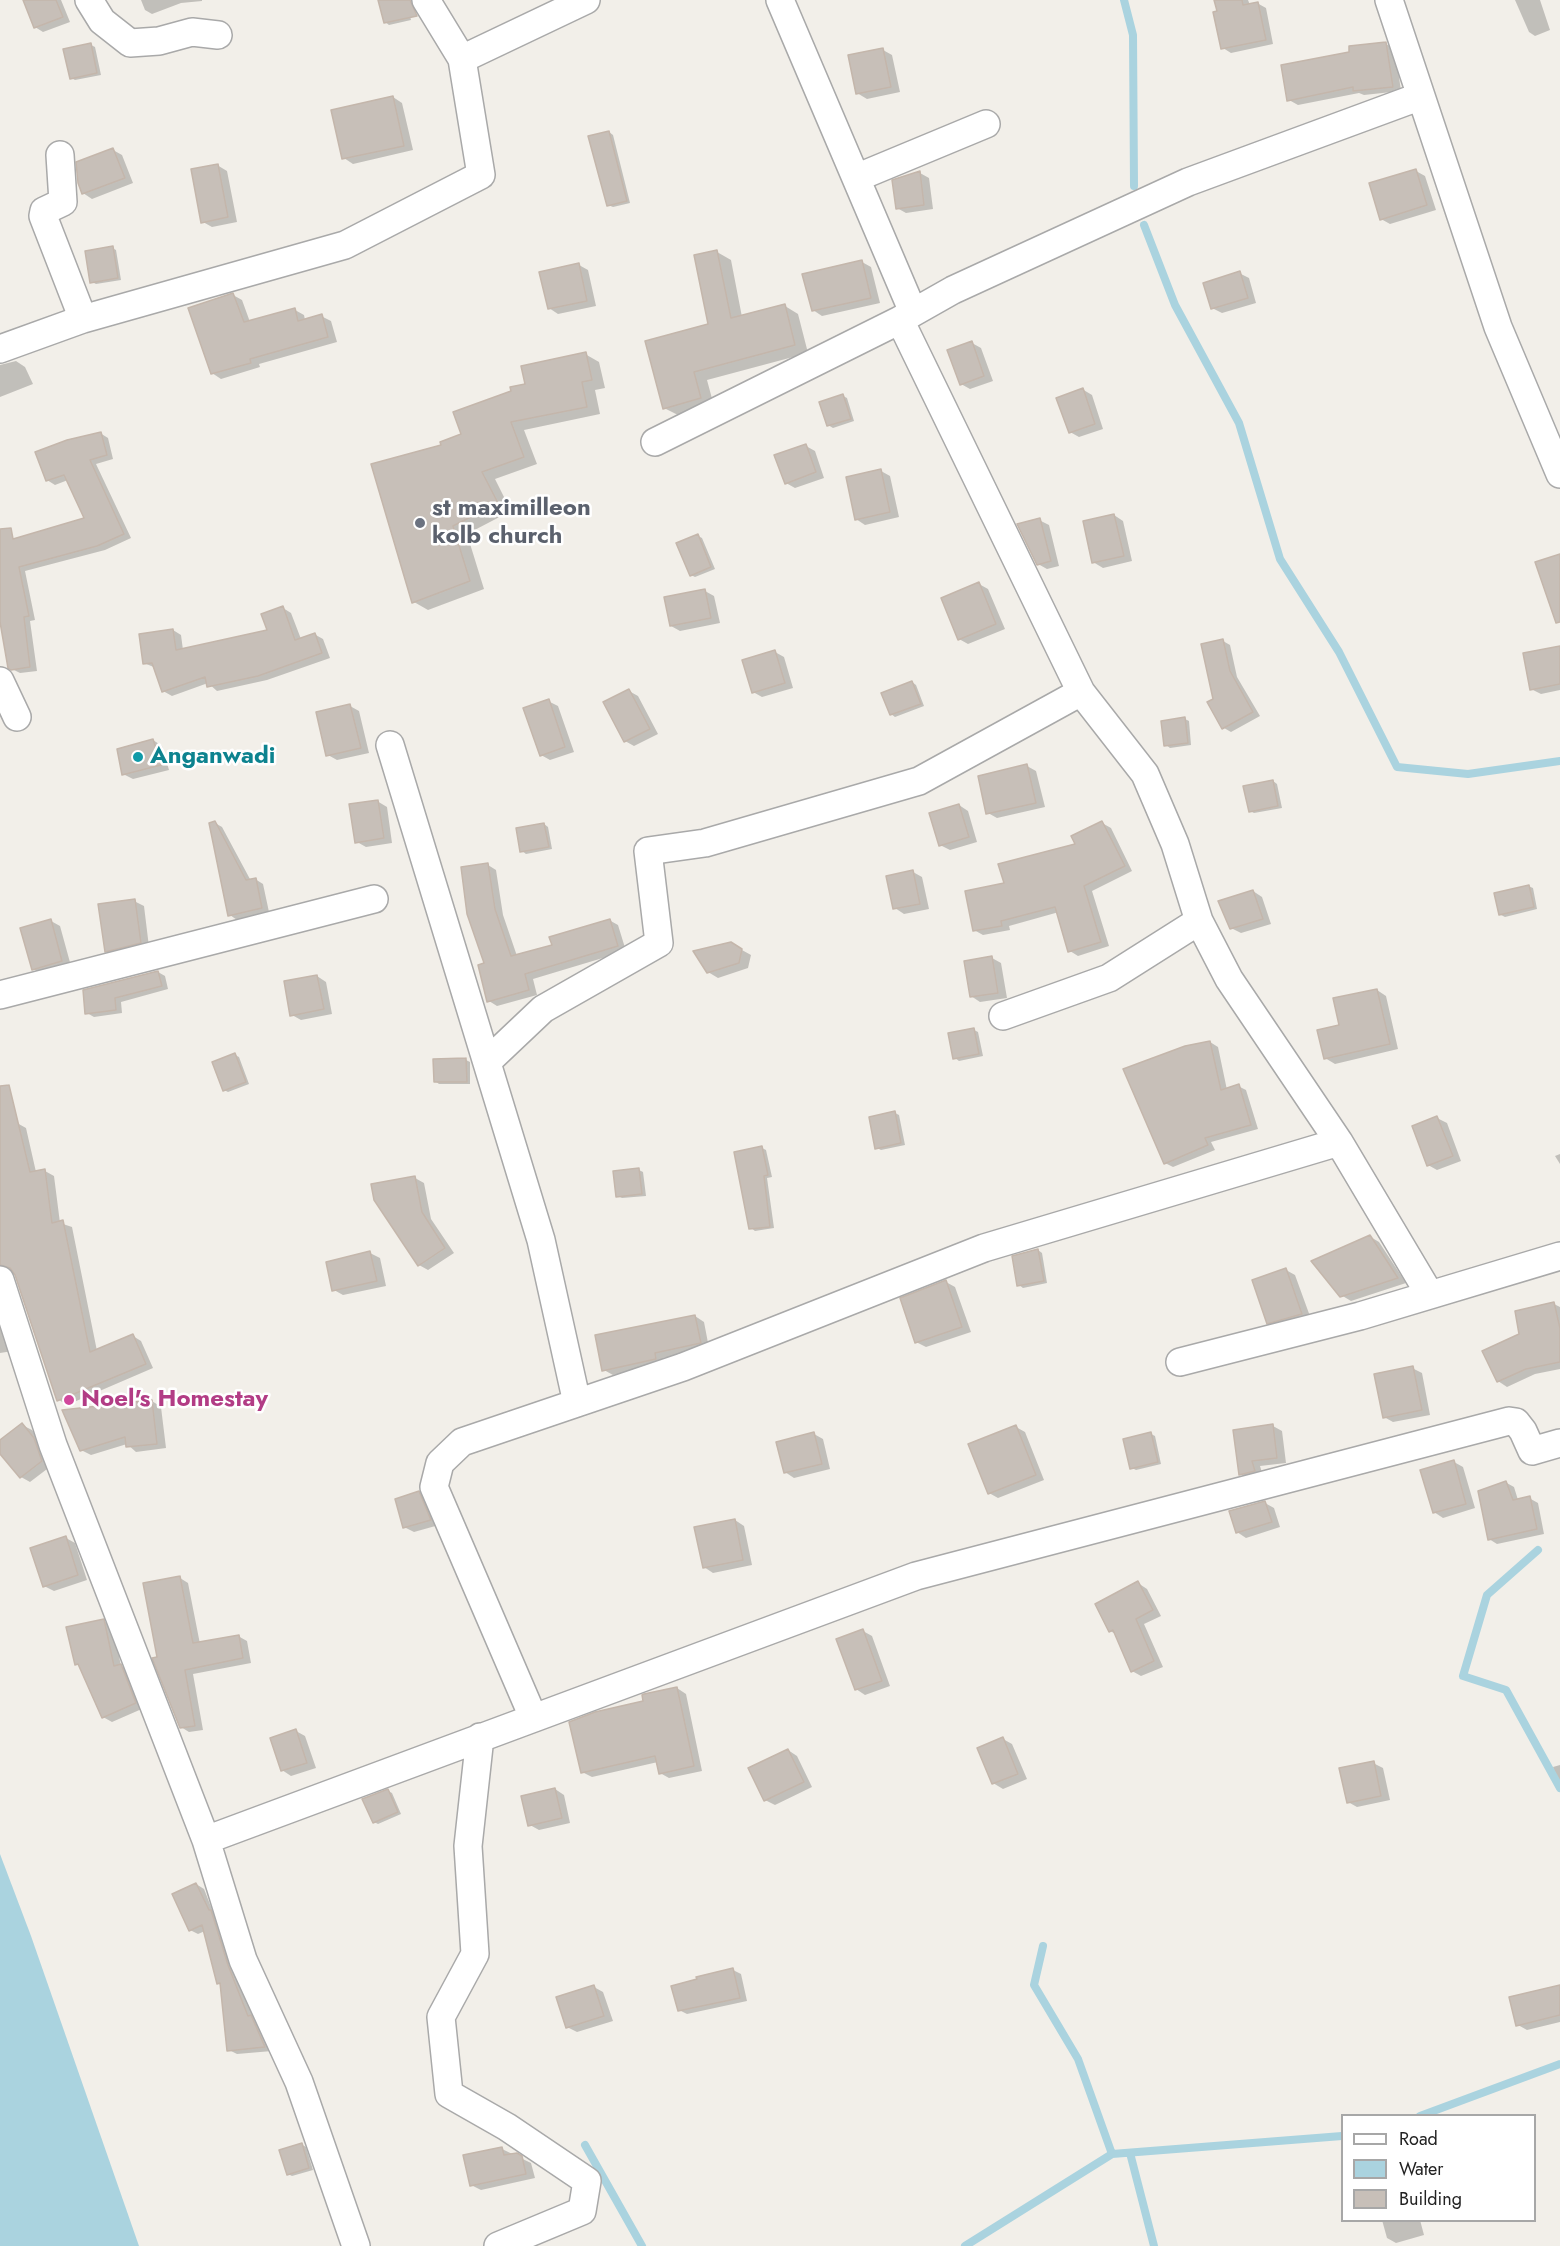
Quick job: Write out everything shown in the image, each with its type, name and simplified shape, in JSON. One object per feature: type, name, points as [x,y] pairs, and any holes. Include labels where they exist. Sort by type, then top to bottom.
[{"type":"street","points":[[89,0],[102,21],[130,43],[159,41],[192,32],[218,35]]},
{"type":"street","points":[[0,349],[83,320],[345,245],[481,175],[462,59],[426,0]]},
{"type":"street","points":[[462,59],[586,0]]},
{"type":"street","points":[[780,0],[856,178],[907,316],[1081,692],[1145,774],[1175,844],[1199,921],[1243,1003],[1338,1142],[1430,1295]]},
{"type":"street","points":[[1389,0],[1498,327],[1560,474]]},
{"type":"street","points":[[655,442],[907,316],[953,290],[1188,182],[1421,96]]},
{"type":"street","points":[[856,178],[986,124]]},
{"type":"street","points":[[60,155],[63,201],[44,211],[43,216],[83,320]]},
{"type":"street","points":[[0,681],[17,717]]},
{"type":"street","points":[[487,1062],[543,1009],[659,943],[648,851],[705,843],[919,781],[1081,692]]},
{"type":"street","points":[[390,745],[541,1240],[577,1403]]},
{"type":"street","points":[[0,995],[374,899]]},
{"type":"street","points":[[1003,1016],[1109,978],[1199,921]]},
{"type":"street","points":[[533,1717],[434,1486],[440,1462],[462,1442],[683,1367],[984,1248],[1338,1142]]},
{"type":"street","points":[[1180,1362],[1360,1316],[1560,1256]]},
{"type":"street","points":[[0,1280],[53,1445],[206,1840],[243,1960],[299,2082],[356,2246]]},
{"type":"street","points":[[206,1840],[916,1576],[1509,1421],[1516,1422],[1523,1431],[1532,1451],[1560,1443]]},
{"type":"street","points":[[480,1737],[468,1846],[475,1954],[441,2017],[449,2094],[507,2127],[587,2181],[582,2211],[498,2246]]},
{"type":"water","points":[[0,1854],[31,1936],[139,2246],[0,2246]]},
{"type":"building","points":[[23,0],[56,0],[63,17],[34,28]]},
{"type":"building","points":[[378,0],[410,0],[417,16],[384,23]]},
{"type":"building","points":[[1214,0],[1242,0],[1243,5],[1258,2],[1266,40],[1221,49],[1213,12],[1217,11]]},
{"type":"building","points":[[1386,42],[1393,87],[1353,91],[1353,87],[1287,101],[1281,65],[1349,52],[1349,46]]},
{"type":"building","points":[[91,43],[97,73],[70,79],[63,49]]},
{"type":"building","points":[[883,48],[891,87],[856,94],[848,55]]},
{"type":"building","points":[[393,96],[404,146],[342,159],[331,110]]},
{"type":"building","points":[[609,131],[627,201],[607,206],[588,136]]},
{"type":"building","points":[[113,148],[125,178],[82,194],[78,183],[76,162]]},
{"type":"building","points":[[218,164],[228,217],[201,223],[191,169]]},
{"type":"building","points":[[1416,169],[1427,205],[1380,220],[1369,183]]},
{"type":"building","points":[[920,171],[924,205],[896,209],[892,180]]},
{"type":"building","points":[[113,246],[118,278],[90,283],[85,251]]},
{"type":"building","points":[[717,250],[731,318],[785,304],[795,345],[694,372],[701,398],[663,409],[645,341],[708,324],[694,255]]},
{"type":"building","points":[[862,260],[871,298],[812,311],[802,274]]},
{"type":"building","points":[[579,263],[587,301],[548,309],[539,272]]},
{"type":"building","points":[[1240,271],[1248,298],[1211,309],[1203,283]]},
{"type":"building","points":[[233,293],[244,322],[295,308],[298,321],[322,314],[328,337],[250,359],[251,363],[211,374],[188,308]]},
{"type":"building","points":[[972,341],[984,376],[960,385],[947,350]]},
{"type":"building","points":[[586,352],[592,380],[582,382],[587,407],[511,422],[524,457],[482,472],[498,503],[453,526],[470,581],[412,603],[371,464],[441,445],[440,442],[461,434],[453,412],[511,391],[510,387],[525,384],[521,366]]},
{"type":"building","points":[[1083,388],[1095,424],[1069,433],[1056,398]]},
{"type":"building","points":[[843,394],[851,419],[827,426],[819,402]]},
{"type":"building","points":[[101,432],[107,455],[90,460],[124,534],[97,546],[19,567],[29,616],[24,617],[30,667],[11,670],[8,668],[0,622],[0,529],[11,528],[13,539],[84,518],[64,475],[46,481],[35,452],[67,440]]},
{"type":"building","points":[[806,444],[816,472],[785,484],[774,455]]},
{"type":"building","points":[[881,469],[890,512],[855,520],[846,477]]},
{"type":"building","points":[[1114,514],[1124,556],[1092,563],[1083,521]]},
{"type":"building","points":[[1040,518],[1051,561],[1037,565],[1017,524]]},
{"type":"building","points":[[698,534],[711,567],[690,576],[676,543]]},
{"type":"building","points":[[1560,554],[1560,622],[1556,623],[1535,562]]},
{"type":"building","points":[[979,582],[996,624],[958,640],[941,598]]},
{"type":"building","points":[[705,589],[711,618],[670,626],[664,597]]},
{"type":"building","points":[[283,606],[295,640],[315,633],[322,653],[258,676],[207,687],[205,677],[162,692],[152,663],[143,664],[139,634],[173,629],[176,650],[267,630],[261,614]]},
{"type":"building","points":[[1223,639],[1230,671],[1253,712],[1222,729],[1207,702],[1213,699],[1201,644]]},
{"type":"building","points":[[1560,646],[1560,684],[1530,690],[1523,653]]},
{"type":"building","points":[[775,650],[785,683],[752,693],[742,660]]},
{"type":"building","points":[[912,681],[921,704],[890,715],[881,693]]},
{"type":"building","points":[[629,689],[650,729],[624,742],[603,702]]},
{"type":"building","points":[[549,699],[565,747],[540,756],[523,708]]},
{"type":"building","points":[[350,704],[361,748],[326,756],[316,712]]},
{"type":"building","points":[[1185,717],[1188,743],[1164,746],[1161,721]]},
{"type":"building","name":"Anganwadi","points":[[153,739],[161,765],[122,775],[117,749]]},
{"type":"building","points":[[1027,764],[1036,803],[986,814],[978,776]]},
{"type":"building","points":[[1273,780],[1278,806],[1249,812],[1243,786]]},
{"type":"building","points":[[378,800],[384,838],[355,843],[349,804]]},
{"type":"building","points":[[959,804],[969,837],[939,846],[929,813]]},
{"type":"building","points":[[215,821],[246,880],[256,878],[262,908],[228,916],[209,823]]},
{"type":"building","points":[[1102,821],[1125,866],[1084,886],[1101,942],[1068,952],[1055,907],[1001,921],[1002,926],[973,931],[965,891],[1004,883],[998,864],[1075,844],[1071,836]]},
{"type":"building","points":[[544,823],[549,847],[520,852],[516,828]]},
{"type":"building","points":[[488,863],[495,909],[511,956],[552,945],[549,937],[610,919],[618,946],[525,974],[529,990],[487,1002],[478,965],[484,963],[467,914],[461,867]]},
{"type":"building","points":[[913,870],[920,904],[893,909],[886,876]]},
{"type":"building","points":[[1529,885],[1534,907],[1499,915],[1494,893]]},
{"type":"building","points":[[1253,890],[1263,919],[1230,929],[1218,901]]},
{"type":"building","points":[[135,899],[141,943],[105,952],[98,904]]},
{"type":"building","points":[[51,919],[62,961],[32,970],[20,928]]},
{"type":"building","points":[[731,942],[742,949],[739,963],[707,973],[693,951]]},
{"type":"building","points":[[992,956],[998,993],[970,997],[964,961]]},
{"type":"building","points":[[158,971],[162,986],[115,998],[116,1010],[85,1014],[83,990]]},
{"type":"building","points":[[317,975],[324,1009],[290,1016],[284,981]]},
{"type":"building","points":[[1377,989],[1390,1044],[1324,1059],[1317,1030],[1339,1025],[1333,998]]},
{"type":"building","points":[[974,1028],[979,1054],[953,1059],[948,1033]]},
{"type":"building","points":[[1210,1041],[1221,1090],[1239,1084],[1251,1125],[1205,1138],[1208,1145],[1164,1164],[1123,1069],[1185,1046]]},
{"type":"building","points":[[235,1053],[246,1082],[223,1091],[212,1062]]},
{"type":"building","points":[[466,1058],[467,1082],[434,1082],[433,1059]]},
{"type":"building","points":[[9,1085],[30,1172],[45,1169],[52,1223],[63,1220],[90,1352],[133,1334],[146,1364],[57,1401],[15,1275],[10,1268],[0,1265],[0,1086]]},
{"type":"building","points":[[895,1111],[901,1143],[875,1149],[869,1117]]},
{"type":"building","points":[[1437,1116],[1453,1156],[1427,1166],[1412,1126]]},
{"type":"building","points":[[762,1146],[768,1175],[764,1176],[770,1227],[749,1229],[734,1152]]},
{"type":"building","points":[[639,1168],[642,1194],[616,1197],[613,1171]]},
{"type":"building","points":[[415,1176],[422,1212],[445,1248],[418,1266],[374,1200],[371,1184]]},
{"type":"building","points":[[1370,1235],[1398,1278],[1340,1297],[1311,1261]]},
{"type":"building","points":[[1038,1249],[1044,1281],[1017,1286],[1012,1256]]},
{"type":"building","points":[[370,1251],[377,1281],[332,1291],[326,1262]]},
{"type":"building","points":[[1286,1268],[1302,1314],[1267,1324],[1252,1280]]},
{"type":"building","points":[[946,1280],[962,1327],[915,1343],[900,1298]]},
{"type":"building","points":[[1554,1302],[1560,1328],[1560,1362],[1526,1369],[1497,1382],[1482,1351],[1519,1334],[1515,1311]]},
{"type":"building","points":[[695,1315],[701,1343],[655,1353],[656,1359],[602,1371],[595,1335]]},
{"type":"building","points":[[1413,1366],[1422,1410],[1383,1418],[1374,1374]]},
{"type":"building","points":[[152,1400],[157,1444],[126,1447],[125,1437],[80,1451],[62,1410]]},
{"type":"building","points":[[22,1423],[34,1438],[42,1461],[20,1478],[0,1454],[0,1440]]},
{"type":"building","points":[[1273,1424],[1277,1458],[1252,1461],[1255,1471],[1239,1475],[1233,1430]]},
{"type":"building","points":[[1016,1425],[1036,1475],[988,1494],[968,1444]]},
{"type":"building","points":[[814,1432],[822,1464],[784,1473],[776,1442]]},
{"type":"building","points":[[1151,1432],[1158,1462],[1130,1469],[1123,1439]]},
{"type":"building","points":[[1454,1460],[1466,1504],[1433,1513],[1420,1470]]},
{"type":"building","points":[[1506,1481],[1513,1500],[1530,1496],[1537,1529],[1488,1540],[1478,1491]]},
{"type":"building","points":[[419,1491],[431,1520],[403,1528],[395,1499]]},
{"type":"building","points":[[1265,1501],[1272,1522],[1236,1533],[1229,1511]]},
{"type":"building","points":[[735,1519],[743,1560],[703,1568],[694,1527]]},
{"type":"building","points":[[66,1536],[78,1575],[43,1587],[30,1548]]},
{"type":"building","points":[[180,1576],[193,1643],[239,1635],[243,1658],[185,1670],[195,1726],[180,1728],[152,1658],[157,1657],[143,1583]]},
{"type":"building","points":[[1138,1581],[1153,1610],[1136,1619],[1154,1661],[1131,1672],[1113,1630],[1109,1632],[1095,1604]]},
{"type":"building","points":[[104,1619],[114,1666],[121,1664],[136,1703],[102,1718],[78,1664],[75,1665],[66,1627]]},
{"type":"building","points":[[863,1629],[882,1681],[855,1690],[836,1639]]},
{"type":"building","points":[[677,1687],[694,1766],[659,1774],[655,1756],[581,1773],[569,1722],[595,1712],[643,1701],[642,1695],[644,1694]]},
{"type":"building","points":[[296,1729],[307,1763],[281,1771],[270,1738]]},
{"type":"building","points":[[1003,1737],[1018,1774],[992,1784],[977,1748]]},
{"type":"building","points":[[788,1749],[804,1782],[764,1801],[748,1768]]},
{"type":"building","points":[[1374,1761],[1381,1796],[1347,1803],[1339,1768]]},
{"type":"building","points":[[555,1788],[562,1818],[528,1826],[521,1796]]},
{"type":"building","points":[[388,1789],[398,1812],[373,1823],[362,1799]]},
{"type":"building","points":[[196,1883],[211,1910],[228,1965],[248,2016],[251,2015],[265,2047],[227,2051],[220,1983],[217,1984],[202,1925],[189,1931],[172,1894]]},
{"type":"building","points":[[733,1968],[740,1998],[678,2011],[671,1986]]},
{"type":"building","points":[[594,1985],[604,2016],[566,2028],[556,1997]]},
{"type":"building","points":[[1560,1985],[1560,2015],[1516,2026],[1509,1997]]},
{"type":"building","points":[[302,2143],[309,2168],[287,2175],[279,2150]]},
{"type":"building","points":[[502,2147],[504,2155],[517,2153],[522,2156],[526,2174],[470,2186],[463,2155]]},
{"type":"waterway","points":[[1124,0],[1133,35],[1134,186]]},
{"type":"waterway","points":[[1144,225],[1175,305],[1239,423],[1280,559],[1339,652],[1397,767],[1468,774],[1560,761]]},
{"type":"waterway","points":[[1538,1550],[1487,1595],[1463,1676],[1506,1690],[1560,1788]]},
{"type":"waterway","points":[[1043,1946],[1034,1985],[1078,2059],[1112,2154]]},
{"type":"waterway","points":[[1425,2114],[1560,2064]]},
{"type":"waterway","points":[[965,2246],[1112,2154],[1341,2136]]},
{"type":"waterway","points":[[585,2145],[642,2246]]},
{"type":"waterway","points":[[1130,2153],[1154,2246]]},
{"type":"place","name":"st maximilleon kolb church","points":[[420,523]]},
{"type":"place","name":"Anganwadi","points":[[138,757]]},
{"type":"place","name":"Noel's Homestay","points":[[69,1400]]}]
